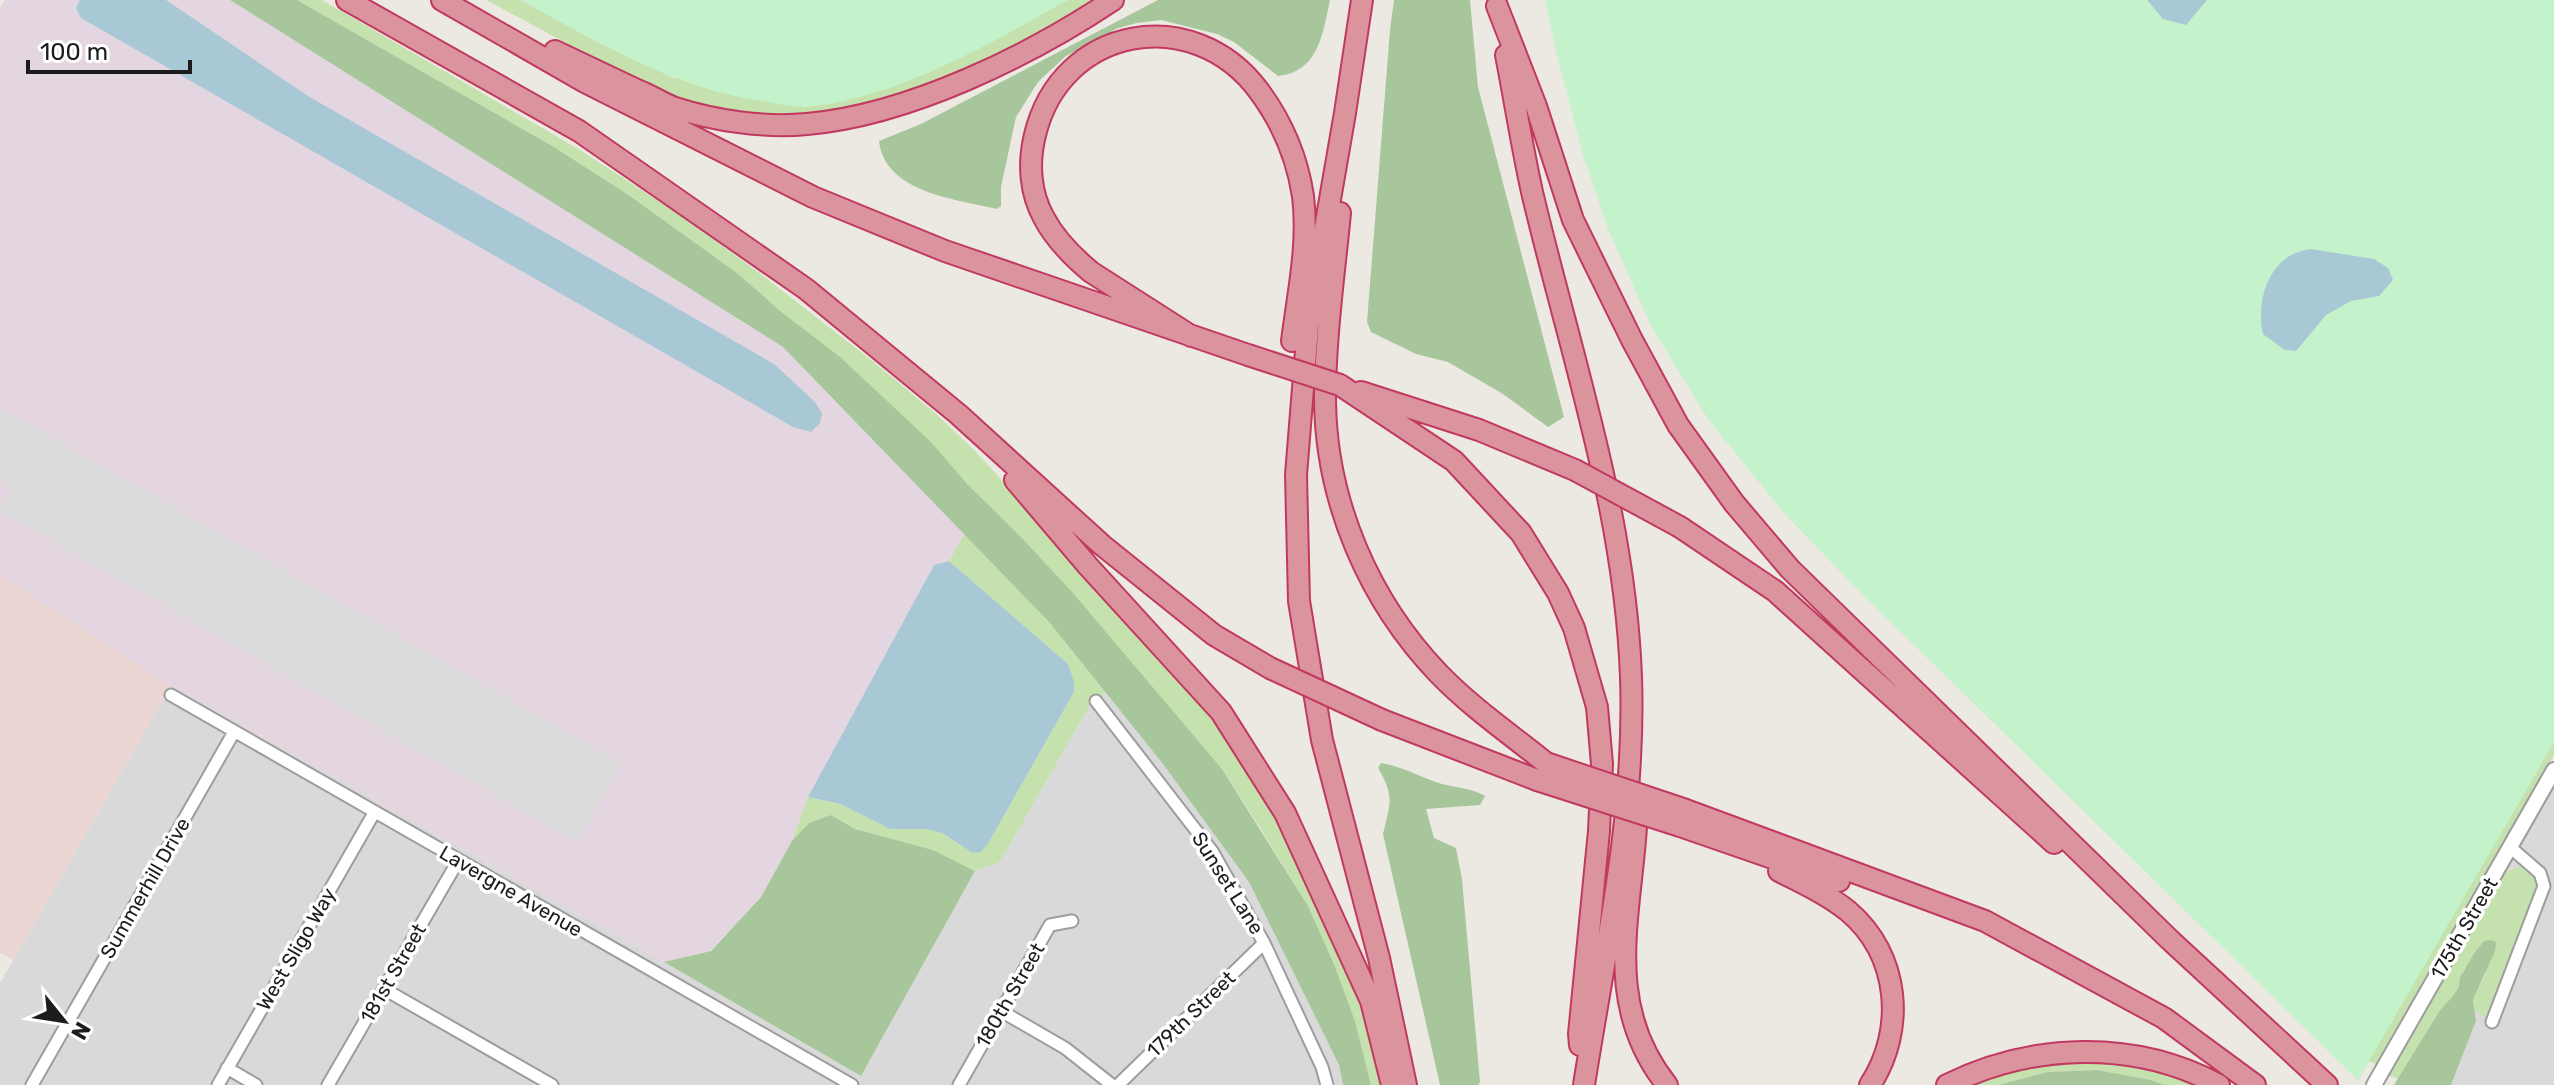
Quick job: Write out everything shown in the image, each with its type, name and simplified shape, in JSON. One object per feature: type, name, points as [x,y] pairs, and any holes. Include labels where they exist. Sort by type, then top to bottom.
[{"type":"highway","points":[[347,0],[579,131],[806,289],[958,414],[1102,545],[1214,635],[1270,668],[1382,720],[1985,921],[2164,1018],[2255,1085]]},
{"type":"highway","points":[[445,0],[675,107],[745,123],[804,125],[848,118],[912,100],[995,66],[1079,23],[1113,0]]},
{"type":"highway","points":[[445,0],[585,82],[813,197],[945,251],[1340,385],[1388,408],[1479,430],[1575,470],[1680,527],[1775,591],[2039,830],[2170,940]]},
{"type":"highway","points":[[1296,475],[1308,326],[1362,0]]},
{"type":"highway","points":[[1497,3],[1532,191],[1579,367],[1618,543],[1628,631],[1631,685],[1629,773],[1584,1085]]},
{"type":"highway","points":[[1497,3],[1536,106],[1573,220],[1632,340],[1686,436],[1734,503],[1790,569],[2170,940],[2327,1085]]},
{"type":"highway","points":[[1191,336],[1078,261],[1049,226],[1036,196],[1030,165],[1046,103],[1068,73],[1085,58],[1122,40],[1166,36],[1195,42],[1224,57],[1252,81],[1278,117],[1300,178],[1305,222],[1288,404],[1296,475],[1299,601],[1322,740],[1379,958],[1406,1085]]},
{"type":"highway","points":[[1345,113],[1346,158],[1326,356],[1325,403],[1335,484],[1349,530],[1381,599],[1415,646],[1542,772]]},
{"type":"highway","points":[[1388,408],[1454,461],[1521,533],[1558,593],[1588,671],[1597,707],[1602,764],[1599,831],[1579,1034],[1584,1085]]},
{"type":"highway","points":[[958,414],[1088,566],[1221,712],[1285,813],[1330,910],[1371,1001],[1392,1085]]},
{"type":"highway","points":[[1631,685],[1642,737],[1634,868],[1624,950],[1625,986],[1641,1044],[1667,1085]]},
{"type":"highway","points":[[1683,818],[1828,897],[1850,913],[1867,932],[1888,973],[1894,1012],[1887,1054],[1870,1085]]},
{"type":"highway","points":[[1722,841],[1901,903],[2076,970]]},
{"type":"highway","points":[[1947,1085],[2010,1061],[2071,1052],[2144,1058],[2182,1069],[2219,1085]]},
{"type":"street","name":"Lavergne Avenue","points":[[171,695],[852,1085]]},
{"type":"street","name":"Sunset Lane","points":[[1096,701],[1212,851],[1264,943],[1322,1067],[1327,1085]]},
{"type":"street","name":"Summerhill Drive","points":[[32,1085],[234,732]]},
{"type":"street","name":"175th Street","points":[[2374,1085],[2554,770]]},
{"type":"street","name":"West Sligo Way","points":[[218,1085],[374,813]]},
{"type":"street","points":[[2492,1022],[2544,886],[2540,873],[2510,847]]},
{"type":"street","name":"181st Street","points":[[328,1085],[458,861]]},
{"type":"street","name":"180th Street","points":[[959,1085],[1050,925],[1072,921]]},
{"type":"street","name":"179th Street","points":[[1118,1085],[1264,943]]},
{"type":"street","points":[[384,989],[552,1085]]},
{"type":"street","points":[[1001,1011],[1065,1048],[1112,1085]]},
{"type":"street","points":[[227,1068],[256,1085]]},
{"type":"shaded area","points":[[5,0],[230,0],[783,347],[964,534],[949,561],[934,565],[808,797],[792,841],[761,897],[710,951],[664,962],[171,686],[0,575],[0,8]]},
{"type":"shaded area","points":[[0,408],[622,764],[577,842],[0,511],[11,489],[0,480]]},
{"type":"shaded area","points":[[0,575],[171,686],[13,960],[0,953]]},
{"type":"shaded area","points":[[171,686],[861,1076],[975,871],[1000,862],[1090,705],[1105,692],[1163,764],[1249,882],[1339,1065],[1343,1085],[0,1085],[0,983]]},
{"type":"shaded area","points":[[2554,787],[2554,1085],[2451,1085],[2476,1021],[2474,1010],[2488,1019],[2512,868],[2504,872]]},
{"type":"green space","points":[[230,0],[297,0],[554,147],[630,196],[737,273],[840,357],[931,442],[967,484],[1072,592],[1222,769],[1308,906],[1355,1021],[1371,1085],[1343,1085],[1339,1065],[1249,882],[1163,764],[1049,622],[783,347]]},
{"type":"green space","points":[[297,0],[322,0],[580,150],[677,213],[875,363],[971,447],[1135,622],[1251,764],[1351,974],[1380,1085],[1371,1085],[1355,1021],[1308,906],[1222,769],[1019,535],[737,273],[630,196],[554,147]]},
{"type":"green space","points":[[486,0],[521,0],[599,43],[674,78],[912,79],[1009,33],[1001,0],[1102,0],[1055,27],[957,73],[876,104],[818,115],[766,117],[729,113],[678,99],[628,76]]},
{"type":"green space","points":[[521,0],[1068,0],[974,51],[906,82],[872,94],[804,107],[734,96],[671,76],[610,48]]},
{"type":"green space","points":[[1158,0],[1330,0],[1321,37],[1311,59],[1292,73],[1278,76],[1234,42],[1217,34],[1161,20],[1118,28],[1066,56],[1038,82],[1016,117],[1001,187],[1001,206],[997,209],[925,191],[894,172],[884,158],[879,141],[921,124]]},
{"type":"green space","points":[[1394,0],[1470,0],[1478,87],[1564,417],[1548,427],[1503,394],[1448,362],[1416,354],[1371,332],[1367,322]]},
{"type":"green space","points":[[1545,0],[2554,0],[2554,742],[2358,1080],[1862,594],[1783,512],[1708,419],[1651,326],[1608,229],[1582,152]]},
{"type":"green space","points":[[964,534],[1049,622],[1105,692],[1090,705],[1000,862],[975,871],[933,850],[855,829],[831,815],[809,823],[792,841],[808,797],[840,804],[890,829],[927,829],[942,833],[963,847],[989,842],[1074,692],[1068,664],[949,561]]},
{"type":"green space","points":[[2554,742],[2554,755],[2376,1064],[2369,1061],[2358,1080],[2300,1022],[2303,983],[2493,846]]},
{"type":"green space","points":[[1381,763],[1485,796],[1480,805],[1426,809],[1434,838],[1456,848],[1462,879],[1478,1085],[1440,1085],[1383,834],[1390,800],[1378,768]]},
{"type":"green space","points":[[831,815],[855,829],[933,850],[975,871],[861,1076],[664,962],[711,951],[761,897],[792,841],[809,823]]},
{"type":"green space","points":[[2522,866],[2532,875],[2536,888],[2489,1020],[2474,1010],[2473,1000],[2486,973],[2465,967],[2459,986],[2440,1010],[2398,1079],[2388,1075],[2504,872]]},
{"type":"green space","points":[[2484,941],[2496,942],[2495,951],[2473,1000],[2476,1021],[2451,1085],[2394,1085],[2440,1010],[2453,996],[2475,952]]},
{"type":"green space","points":[[2096,1060],[2151,1068],[2198,1085],[2164,1085],[2097,1070],[2047,1072],[1998,1085],[1968,1085],[2043,1062]]},
{"type":"green space","points":[[2097,1070],[2164,1085],[1998,1085],[2047,1072]]},
{"type":"water","points":[[80,0],[166,0],[308,96],[774,364],[815,402],[822,414],[820,423],[811,432],[793,427],[81,18],[76,8]]},
{"type":"water","points":[[2147,0],[2207,0],[2186,25],[2163,19]]},
{"type":"water","points":[[2311,249],[2374,259],[2388,268],[2393,280],[2379,296],[2351,301],[2326,315],[2296,351],[2285,350],[2263,334],[2264,292],[2276,268],[2297,252]]},
{"type":"water","points":[[949,561],[1068,664],[1074,682],[1074,692],[989,842],[981,852],[973,853],[942,833],[927,829],[890,829],[840,804],[808,797],[934,565]]}]
